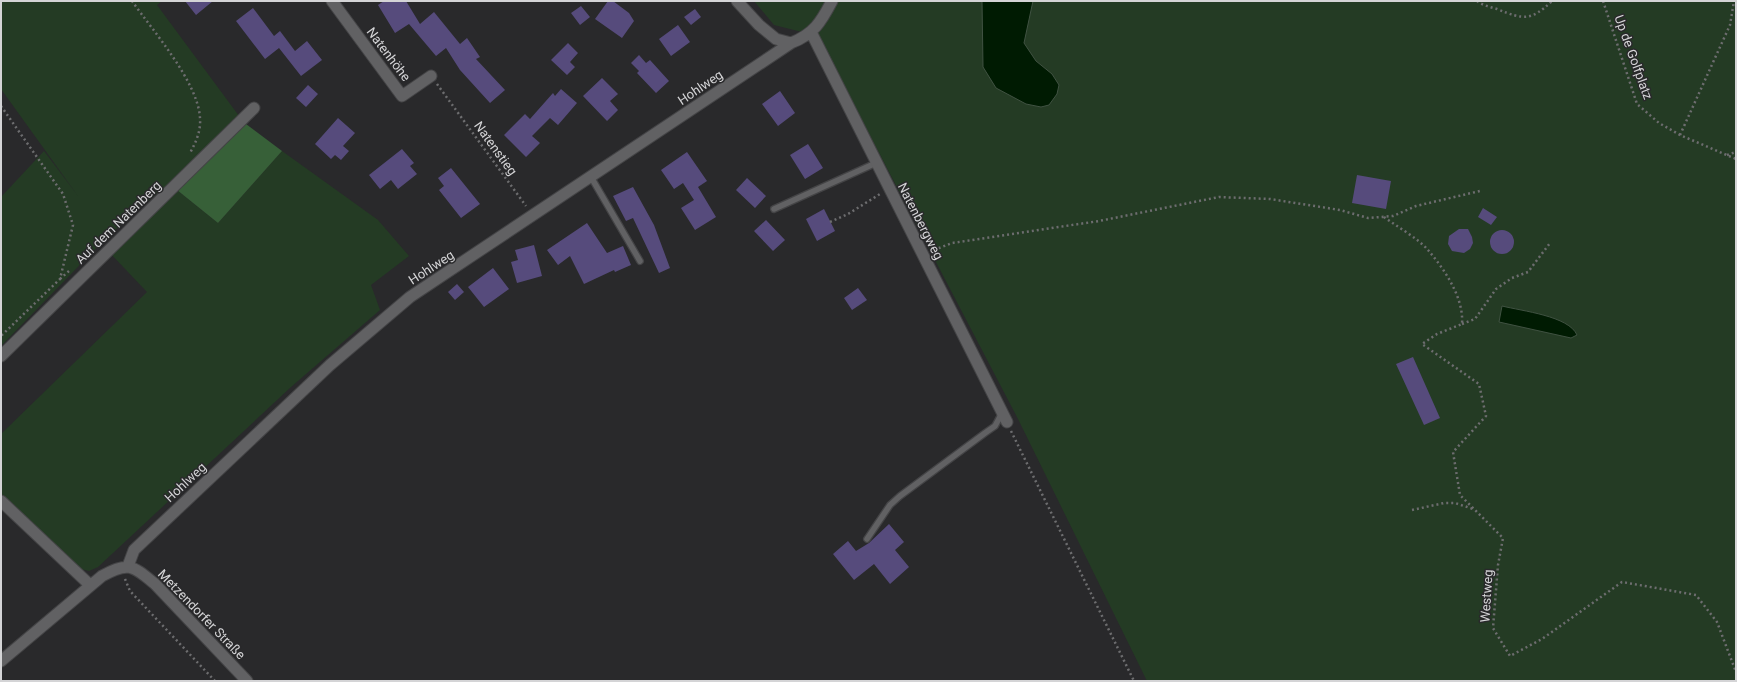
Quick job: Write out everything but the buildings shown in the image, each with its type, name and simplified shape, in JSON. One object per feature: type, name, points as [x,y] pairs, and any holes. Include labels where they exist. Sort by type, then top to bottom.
[{"type":"street","name":"Natenhöhe","points":[[332,1],[402,96],[431,76]]},
{"type":"street","points":[[737,1],[759,25],[776,39],[791,43]]},
{"type":"street","points":[[811,32],[821,20],[832,1]]},
{"type":"street","name":"Hohlweg","points":[[128,566],[134,550],[330,364],[410,297],[591,178],[791,43],[803,38],[811,32]]},
{"type":"street","name":"Natenbergweg","points":[[811,32],[1004,417]]},
{"type":"street","name":"Auf dem Natenberg","points":[[1,356],[254,108]]},
{"type":"street","points":[[1,501],[90,585]]},
{"type":"street","points":[[1,661],[90,585],[115,568],[128,566]]},
{"type":"street","name":"Metzendorfer Straße","points":[[128,566],[140,571],[155,584],[247,681]]},
{"type":"lane","points":[[774,209],[876,163]]},
{"type":"lane","points":[[591,178],[640,262]]},
{"type":"lane","points":[[867,539],[895,501],[986,433],[1004,417]]},
{"type":"path","points":[[132,1],[183,72],[194,92],[200,118],[198,139],[187,159]]},
{"type":"path","points":[[1477,1],[1506,13],[1525,18],[1538,14],[1552,1]]},
{"type":"path","name":"Up de Golfplatz","points":[[1603,1],[1638,104],[1659,123],[1680,135],[1736,159]]},
{"type":"path","points":[[1680,135],[1730,25],[1734,1]]},
{"type":"path","name":"Natenstieg","points":[[443,92],[533,216]]},
{"type":"path","points":[[1,106],[63,194],[73,225],[60,279]]},
{"type":"path","points":[[1726,155],[1736,152]]},
{"type":"path","points":[[830,222],[848,214],[871,198],[890,190]]},
{"type":"path","points":[[922,255],[952,243],[1099,221],[1219,197],[1270,199],[1340,210],[1368,218],[1393,216],[1416,206],[1480,191]]},
{"type":"path","points":[[1384,217],[1428,249],[1448,277],[1456,293],[1463,311],[1462,324],[1475,319],[1496,289],[1512,278],[1528,272],[1550,243]]},
{"type":"path","points":[[1,336],[72,268]]},
{"type":"path","name":"Westweg","points":[[1462,324],[1437,334],[1422,344],[1479,384],[1486,416],[1452,452],[1460,495],[1503,538],[1498,565],[1493,628],[1510,656],[1542,639],[1622,582],[1696,595],[1717,622],[1736,672]]},
{"type":"path","points":[[1004,417],[1134,681]]},
{"type":"path","points":[[1412,510],[1444,503],[1455,503],[1473,509]]},
{"type":"path","points":[[128,566],[125,580],[130,591],[215,681]]},
{"type":"shaded area","points":[[1,1],[162,1],[157,5],[242,120],[107,237],[1,346],[1,197],[44,151],[78,196],[1,89]]},
{"type":"shaded area","points":[[754,1],[1736,1],[1736,681],[1147,681],[1019,421],[818,36],[774,25]]},
{"type":"shaded area","points":[[982,1],[1033,1],[1024,43],[1036,61],[1052,74],[1059,85],[1057,94],[1049,105],[1041,107],[1026,104],[996,88],[983,67]]},
{"type":"shaded area","points":[[282,151],[378,220],[409,256],[371,285],[380,310],[291,387],[98,567],[89,571],[77,568],[1,494],[1,434],[147,292],[109,252],[177,190],[218,223]]},
{"type":"shaded area","points":[[1502,306],[1532,312],[1555,319],[1565,323],[1577,335],[1571,338],[1499,322]]},
{"type":"green space","points":[[246,124],[282,151],[218,223],[177,190]]}]
